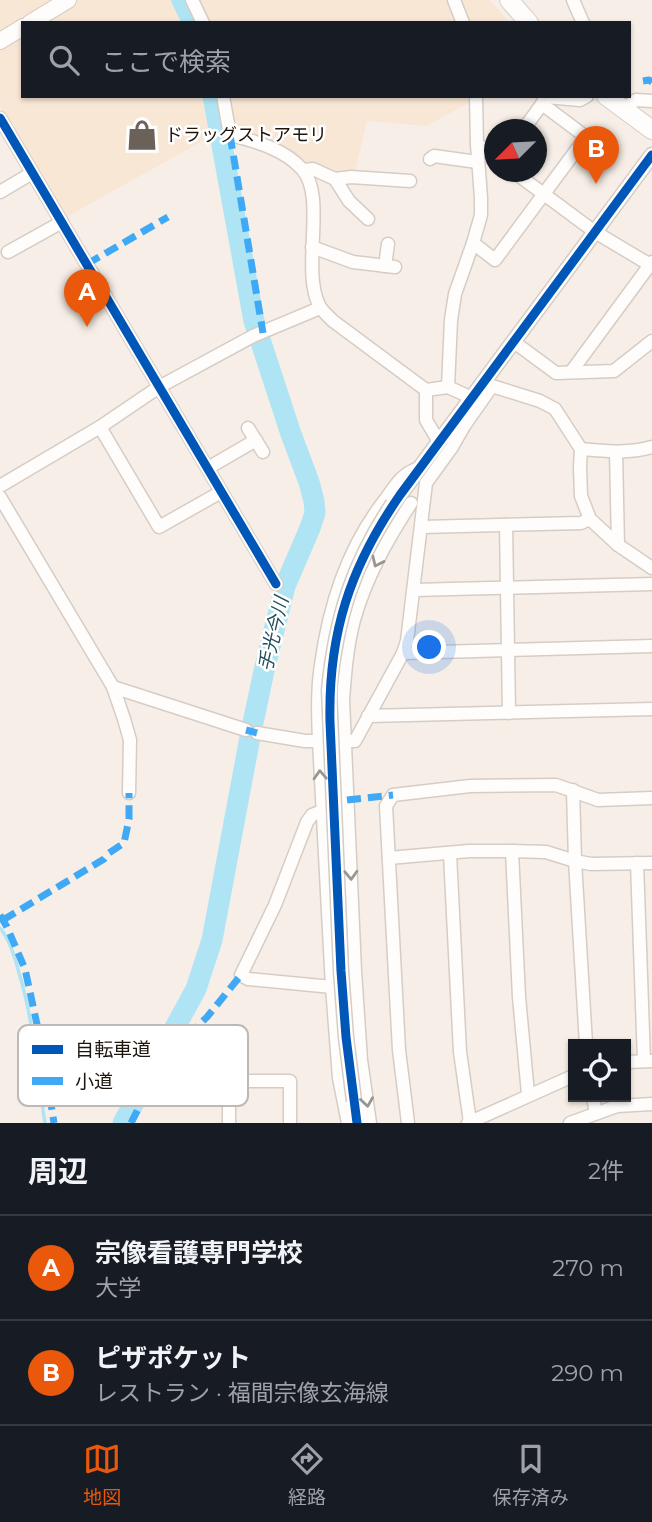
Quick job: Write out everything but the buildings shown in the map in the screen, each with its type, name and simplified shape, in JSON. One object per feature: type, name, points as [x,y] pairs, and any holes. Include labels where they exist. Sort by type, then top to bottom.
[{"type":"main road","points":[[33,21],[68,0]]},
{"type":"main road","points":[[509,0],[527,21]]},
{"type":"main road","points":[[0,41],[21,28]]},
{"type":"main road","points":[[630,100],[652,130]]},
{"type":"street","points":[[192,0],[202,21]]},
{"type":"street","points":[[454,0],[462,21]]},
{"type":"street","points":[[573,0],[582,21]]},
{"type":"street","points":[[223,98],[230,135],[261,143],[304,170],[313,204],[312,277],[320,308],[333,321],[426,390],[448,387],[472,398]]},
{"type":"street","points":[[448,387],[455,294],[474,243],[481,215],[477,162],[477,98]]},
{"type":"street","points":[[531,119],[545,98]]},
{"type":"street","points":[[557,98],[584,98]]},
{"type":"street","points":[[630,100],[652,101]]},
{"type":"street","points":[[474,243],[495,260],[586,137],[542,104]]},
{"type":"street","points":[[0,118],[276,584]]},
{"type":"street","points":[[477,144],[484,149]]},
{"type":"street","points":[[113,687],[251,731],[304,741],[355,741],[407,642],[426,483],[452,447],[514,342],[652,155]]},
{"type":"street","points":[[430,159],[434,156],[477,162]]},
{"type":"street","points":[[304,170],[313,169],[335,179],[351,177],[410,181]]},
{"type":"street","points":[[0,192],[33,173]]},
{"type":"street","points":[[335,179],[349,201],[368,219]]},
{"type":"street","points":[[528,182],[595,232],[651,264],[571,372]]},
{"type":"street","points":[[8,252],[62,222]]},
{"type":"street","points":[[312,247],[353,262],[390,266],[387,244]]},
{"type":"street","points":[[0,486],[100,427],[159,387],[258,334],[320,308]]},
{"type":"street","points":[[514,342],[556,373],[614,370],[652,341]]},
{"type":"street","points":[[370,1123],[361,1060],[355,971],[344,740],[346,661],[354,620],[377,560],[390,536],[401,501],[419,468],[472,398],[489,383]]},
{"type":"street","points":[[489,383],[555,409],[581,449],[581,496],[590,519],[618,545],[652,568]]},
{"type":"street","points":[[426,390],[426,420],[439,442]]},
{"type":"street","points":[[100,427],[159,527],[221,492]]},
{"type":"street","points":[[248,428],[263,452]]},
{"type":"street","points":[[208,468],[256,440]]},
{"type":"street","points":[[581,449],[637,452],[652,447]]},
{"type":"street","points":[[616,452],[618,545]]},
{"type":"street","points":[[348,1123],[339,1078],[332,987],[319,741],[320,667],[336,594],[351,557],[371,517],[406,472],[419,468]]},
{"type":"street","points":[[0,497],[113,687],[130,740],[129,793]]},
{"type":"street","points":[[401,501],[424,512]]},
{"type":"street","points":[[357,1123],[341,971],[329,690],[339,623],[353,580],[379,525],[401,501]]},
{"type":"street","points":[[422,527],[581,523],[590,519]]},
{"type":"street","points":[[506,525],[509,713]]},
{"type":"street","points":[[414,590],[652,584]]},
{"type":"street","points":[[403,653],[652,646]]},
{"type":"street","points":[[368,716],[652,709]]},
{"type":"street","points":[[408,1123],[398,1039],[386,806],[393,795],[470,786],[556,785],[598,800],[652,798]]},
{"type":"street","points":[[573,790],[586,1039]]},
{"type":"street","points":[[332,987],[248,979],[241,975],[275,905],[306,822],[322,810],[348,807]]},
{"type":"street","points":[[389,858],[469,850],[546,852],[592,864],[652,863]]},
{"type":"street","points":[[512,851],[519,997],[528,1094]]},
{"type":"street","points":[[450,854],[460,1052],[469,1122],[568,1078]]},
{"type":"street","points":[[638,863],[648,1061]]},
{"type":"street","points":[[248,1082],[290,1081],[290,1123]]},
{"type":"street","points":[[594,1102],[596,1113]]},
{"type":"street","points":[[570,1123],[617,1106],[652,1104]]},
{"type":"shaded area","points":[[0,0],[490,0],[508,21],[21,21],[21,98],[474,98],[426,126],[367,121],[355,172],[333,175],[266,142],[224,129],[65,218],[0,107]]},
{"type":"waterway","name":"手光今川","points":[[182,0],[192,21]]},
{"type":"waterway","name":"手光今川","points":[[176,1025],[196,989],[212,940],[264,671],[285,586],[315,513],[309,482],[254,321],[213,98]]},
{"type":"waterway","points":[[0,928],[12,949],[31,1025]]},
{"type":"waterway","points":[[43,1106],[45,1123]]},
{"type":"waterway","name":"手光今川","points":[[123,1123],[132,1106]]},
{"type":"marked path","points":[[643,81],[652,82]]},
{"type":"marked path","points":[[230,135],[263,333]]},
{"type":"marked path","points":[[87,264],[168,217]]},
{"type":"marked path","points":[[246,730],[257,733]]},
{"type":"marked path","points":[[3,920],[104,859],[124,843],[129,819],[129,793]]},
{"type":"marked path","points":[[347,800],[393,795]]},
{"type":"marked path","points":[[0,915],[25,969],[37,1025]]},
{"type":"marked path","points":[[199,1025],[241,975]]},
{"type":"marked path","points":[[51,1106],[54,1123]]},
{"type":"marked path","points":[[131,1123],[140,1106]]},
{"type":"cycle path","points":[[0,118],[276,584]]},
{"type":"cycle path","points":[[357,1123],[341,971],[330,722],[333,660],[346,602],[368,548],[400,495],[652,155]]},
{"type":"place","name":"ドラッグストアモリ","points":[[142,135]]},
{"type":"place","name":"ピザポケット","points":[[596,184]]},
{"type":"place","name":"宗像看護専門学校","points":[[87,327]]}]
